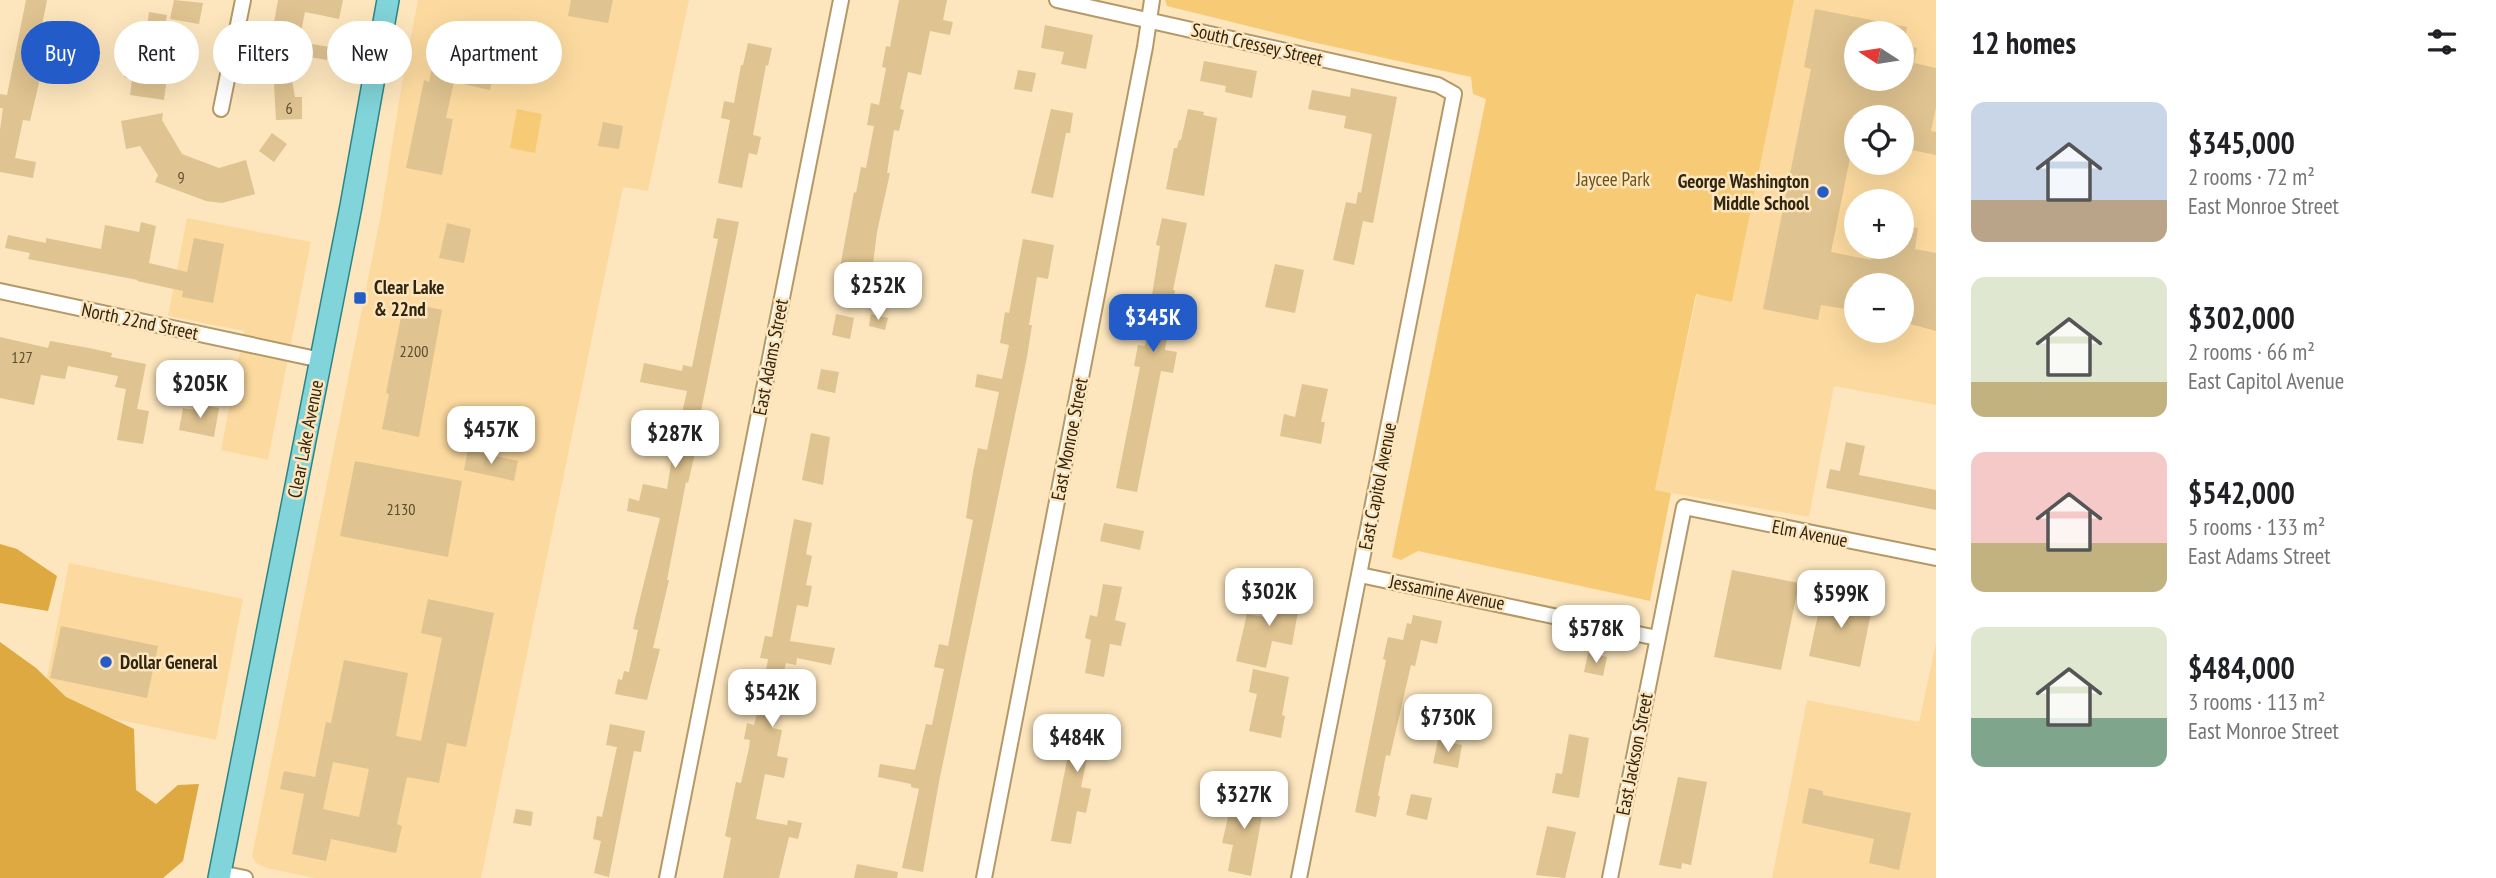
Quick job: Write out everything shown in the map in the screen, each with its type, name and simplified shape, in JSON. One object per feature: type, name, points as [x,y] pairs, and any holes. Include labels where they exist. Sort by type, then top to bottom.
[{"type":"main road","name":"Clear Lake Avenue","points":[[220,876],[351,206],[388,0]]},
{"type":"street","points":[[221,109],[243,0]]},
{"type":"street","name":"East Adams Street","points":[[667,878],[841,0]]},
{"type":"street","name":"South Cressey Street","points":[[1057,0],[1438,85],[1454,94]]},
{"type":"street","name":"East Monroe Street","points":[[984,878],[1152,0]]},
{"type":"street","name":"East Capitol Avenue","points":[[1299,878],[1454,94]]},
{"type":"street","name":"North 22nd Street","points":[[0,291],[321,360]]},
{"type":"street","name":"Elm Avenue","points":[[1684,507],[1936,558]]},
{"type":"street","name":"East Jackson Street","points":[[1609,878],[1684,507]]},
{"type":"street","name":"Jessamine Avenue","points":[[1360,575],[1657,638]]},
{"type":"street","points":[[220,876],[245,878]]},
{"type":"shaded area","points":[[418,0],[689,0],[648,191],[623,187],[481,878],[314,878],[266,868],[256,863],[252,856],[381,214],[402,84],[412,84],[412,31]]},
{"type":"shaded area","points":[[1794,0],[1936,0],[1936,405],[1834,386],[1809,517],[1655,490],[1697,294],[1732,302]]},
{"type":"shaded area","points":[[187,218],[311,242],[268,460],[221,450],[244,331],[168,316]]},
{"type":"shaded area","points":[[0,544],[17,549],[57,576],[48,611],[0,603]]},
{"type":"shaded area","points":[[69,563],[243,599],[216,740],[42,704]]},
{"type":"shaded area","points":[[0,642],[36,668],[66,697],[134,729],[136,790],[156,804],[178,785],[199,784],[183,861],[163,878],[0,878]]},
{"type":"shaded area","points":[[1936,643],[1936,878],[1772,878],[1807,700],[1919,722]]},
{"type":"green space","name":"Jaycee Park","points":[[1165,0],[1794,0],[1732,302],[1696,294],[1655,490],[1671,493],[1650,601],[1418,551],[1401,560],[1392,557],[1486,99],[1473,94],[1471,77],[1167,6]]},
{"type":"green space","points":[[517,109],[542,114],[535,153],[510,148]]},
{"type":"building","points":[[26,0],[47,0],[43,21],[22,21]]},
{"type":"building","points":[[174,0],[203,3],[199,24],[199,21],[170,19]]},
{"type":"building","points":[[278,0],[343,0],[339,19],[305,12],[303,21],[274,21]]},
{"type":"building","points":[[571,0],[613,0],[608,23],[568,16]]},
{"type":"building","points":[[899,0],[947,0],[943,20],[953,22],[950,35],[930,31],[921,75],[908,72],[900,109],[904,110],[899,131],[894,130],[887,173],[890,173],[877,232],[871,280],[839,273],[854,192],[856,193],[861,167],[866,168],[874,126],[867,125],[871,103],[879,105],[886,68],[882,67],[886,46],[890,47]]},
{"type":"building","points":[[1815,9],[1876,21],[1844,21],[1844,91],[1914,91],[1914,63],[1936,68],[1936,107],[1931,131],[1936,132],[1936,155],[1914,150],[1914,105],[1844,105],[1844,175],[1847,175],[1831,252],[1844,255],[1844,259],[1914,259],[1914,227],[1918,228],[1915,249],[1936,253],[1936,331],[1914,325],[1914,273],[1844,273],[1844,309],[1821,305],[1818,320],[1763,309],[1811,69],[1804,67]]},
{"type":"building","points":[[149,12],[167,15],[166,21],[148,21]]},
{"type":"building","points":[[21,25],[21,84],[39,84],[30,121],[23,120],[15,158],[36,162],[33,178],[0,172],[3,108],[0,108],[0,94],[7,95]]},
{"type":"building","points":[[1045,25],[1093,35],[1086,69],[1061,64],[1064,52],[1041,48]]},
{"type":"building","points":[[748,43],[772,48],[768,66],[766,65],[753,135],[761,137],[757,155],[749,153],[742,188],[718,183],[730,120],[721,118],[724,101],[734,103]]},
{"type":"building","points":[[313,44],[327,47],[327,60],[313,58]]},
{"type":"building","points":[[1204,61],[1257,71],[1252,98],[1225,92],[1226,86],[1200,81]]},
{"type":"building","points":[[1018,70],[1036,73],[1032,92],[1014,89]]},
{"type":"building","points":[[424,80],[426,84],[454,84],[446,118],[453,119],[442,175],[406,168]]},
{"type":"building","points":[[131,84],[166,84],[164,100],[130,95]]},
{"type":"building","points":[[274,84],[293,84],[295,97],[302,97],[302,119],[276,120]]},
{"type":"building","points":[[463,84],[491,84],[490,90]]},
{"type":"building","points":[[1351,88],[1397,97],[1373,223],[1363,221],[1354,265],[1333,260],[1346,202],[1356,204],[1358,192],[1361,193],[1372,134],[1344,128],[1346,116],[1308,109],[1312,90],[1350,97]]},
{"type":"building","points":[[1051,109],[1073,113],[1070,133],[1066,133],[1053,198],[1031,193]]},
{"type":"building","points":[[1188,109],[1217,118],[1204,196],[1166,189],[1174,148],[1177,148],[1181,140]]},
{"type":"building","points":[[163,113],[162,120],[182,154],[219,168],[246,160],[255,194],[222,203],[206,201],[155,182],[158,175],[140,146],[126,149],[121,121]]},
{"type":"building","points":[[603,122],[623,126],[619,149],[598,146]]},
{"type":"building","points":[[272,133],[287,144],[274,162],[259,151]]},
{"type":"building","points":[[717,218],[739,222],[697,431],[695,453],[688,483],[686,482],[669,580],[653,648],[660,649],[647,700],[615,694],[618,679],[622,680],[624,671],[629,672],[638,630],[633,629],[635,619],[660,518],[627,511],[629,498],[639,501],[643,484],[667,489],[677,427],[687,391],[640,382],[644,363],[682,371],[683,365],[692,367],[718,239],[713,238]]},
{"type":"building","points":[[1162,218],[1187,223],[1173,290],[1165,350],[1177,352],[1173,373],[1161,371],[1137,492],[1116,488],[1140,367],[1134,366],[1138,345],[1145,346],[1152,308],[1150,307],[1160,246],[1156,245]]},
{"type":"building","points":[[141,222],[156,226],[149,263],[187,272],[194,238],[224,244],[213,303],[182,297],[183,291],[138,280],[28,259],[30,253],[5,248],[8,235],[46,243],[46,238],[101,249],[105,225],[139,232]]},
{"type":"building","points":[[447,223],[471,229],[464,263],[439,258]]},
{"type":"building","points":[[1023,239],[1054,245],[1048,279],[1037,277],[1027,357],[939,782],[923,872],[902,868],[919,789],[911,787],[911,784],[878,777],[880,764],[915,770],[926,724],[932,725],[944,669],[934,667],[939,644],[948,646],[973,520],[966,518],[973,472],[978,448],[987,450],[999,392],[975,387],[977,374],[1002,379],[1009,345],[1000,343],[1005,312],[1009,313]]},
{"type":"building","points":[[1275,264],[1304,270],[1295,313],[1265,307]]},
{"type":"building","points":[[404,302],[442,310],[419,437],[382,429],[389,394],[386,393]]},
{"type":"building","points":[[836,314],[854,318],[850,339],[832,335]]},
{"type":"building","points":[[871,314],[888,318],[885,330],[869,326]]},
{"type":"building","points":[[0,337],[48,348],[50,341],[89,348],[112,353],[111,357],[146,364],[137,409],[149,411],[143,444],[117,440],[126,389],[115,387],[118,376],[68,366],[65,379],[41,375],[34,405],[0,398]]},
{"type":"building","points":[[821,369],[839,372],[835,393],[817,389]]},
{"type":"building","points":[[1302,384],[1328,389],[1321,422],[1325,422],[1321,444],[1280,436],[1284,414],[1295,417]]},
{"type":"building","points":[[194,403],[219,408],[214,437],[179,430],[183,408],[193,410]]},
{"type":"building","points":[[811,433],[830,437],[823,485],[802,480]]},
{"type":"building","points":[[1846,442],[1865,446],[1859,475],[1936,490],[1936,510],[1826,488],[1830,469],[1840,471]]},
{"type":"building","points":[[468,450],[518,461],[514,481],[464,470]]},
{"type":"building","points":[[355,461],[462,481],[448,557],[340,536]]},
{"type":"building","points":[[794,519],[812,523],[806,554],[812,556],[806,585],[812,586],[808,607],[797,605],[790,641],[835,648],[831,665],[797,658],[796,665],[786,663],[772,728],[782,730],[777,756],[788,758],[784,778],[765,774],[756,819],[787,825],[788,820],[802,823],[798,839],[789,837],[779,878],[723,878],[731,838],[725,836],[736,782],[741,783],[749,748],[750,740],[744,739],[747,723],[754,725],[761,698],[768,659],[760,658],[765,636],[772,637]]},
{"type":"building","points":[[1104,523],[1144,531],[1140,550],[1100,541]]},
{"type":"building","points":[[1732,570],[1799,583],[1781,670],[1714,657]]},
{"type":"building","points":[[1103,584],[1122,587],[1115,620],[1126,623],[1121,646],[1110,644],[1104,677],[1085,673],[1091,640],[1085,638],[1090,615],[1097,617]]},
{"type":"building","points":[[1271,588],[1301,595],[1292,645],[1272,641],[1266,668],[1236,661],[1247,614],[1265,617]]},
{"type":"building","points":[[1823,592],[1873,603],[1860,667],[1809,656]]},
{"type":"building","points":[[428,599],[494,613],[466,747],[447,743],[439,783],[407,777],[397,824],[402,826],[396,853],[331,839],[326,861],[292,854],[304,794],[280,789],[284,771],[315,777],[326,722],[331,723],[344,660],[408,673],[396,736],[421,741],[442,638],[421,633]],"holes":[[[333,762],[369,769],[359,817],[323,809]]]},
{"type":"building","points":[[1413,615],[1442,621],[1437,644],[1421,640],[1415,666],[1411,665],[1390,756],[1386,755],[1376,817],[1355,812],[1386,660],[1383,659],[1388,637],[1403,640],[1407,623],[1411,624]]},
{"type":"building","points":[[61,626],[158,646],[147,698],[50,678]]},
{"type":"building","points":[[1588,653],[1607,657],[1603,676],[1584,672]]},
{"type":"building","points":[[1253,669],[1289,677],[1281,738],[1249,731],[1257,694],[1249,692]]},
{"type":"building","points":[[1069,716],[1113,725],[1108,748],[1090,744],[1081,787],[1091,789],[1086,813],[1077,811],[1071,844],[1051,841],[1071,740],[1065,739]]},
{"type":"building","points":[[610,724],[645,731],[641,752],[634,751],[609,877],[594,873],[601,841],[593,839],[597,816],[602,817],[617,747],[606,745]]},
{"type":"building","points":[[1569,734],[1589,738],[1579,798],[1552,793],[1556,773],[1562,774]]},
{"type":"building","points":[[1438,740],[1462,745],[1458,768],[1433,763]]},
{"type":"building","points":[[1678,777],[1707,782],[1691,865],[1682,863],[1681,869],[1659,865]]},
{"type":"building","points":[[1809,788],[1823,791],[1823,795],[1911,813],[1899,870],[1869,863],[1874,839],[1802,823]]},
{"type":"building","points":[[1245,790],[1266,794],[1251,876],[1228,871],[1233,845],[1222,843],[1233,796],[1243,798]]},
{"type":"building","points":[[1411,794],[1432,798],[1427,820],[1406,815]]},
{"type":"building","points":[[516,809],[533,812],[531,826],[513,823]]},
{"type":"building","points":[[1547,826],[1576,832],[1565,878],[1536,875]]},
{"type":"building","points":[[857,864],[898,872],[897,878],[854,878]]},
{"type":"place","name":"George Washington Middle School","points":[[1823,192]]},
{"type":"place","name":"Clear Lake & 22nd","points":[[360,298]]},
{"type":"place","name":"Dollar General","points":[[106,662]]}]
